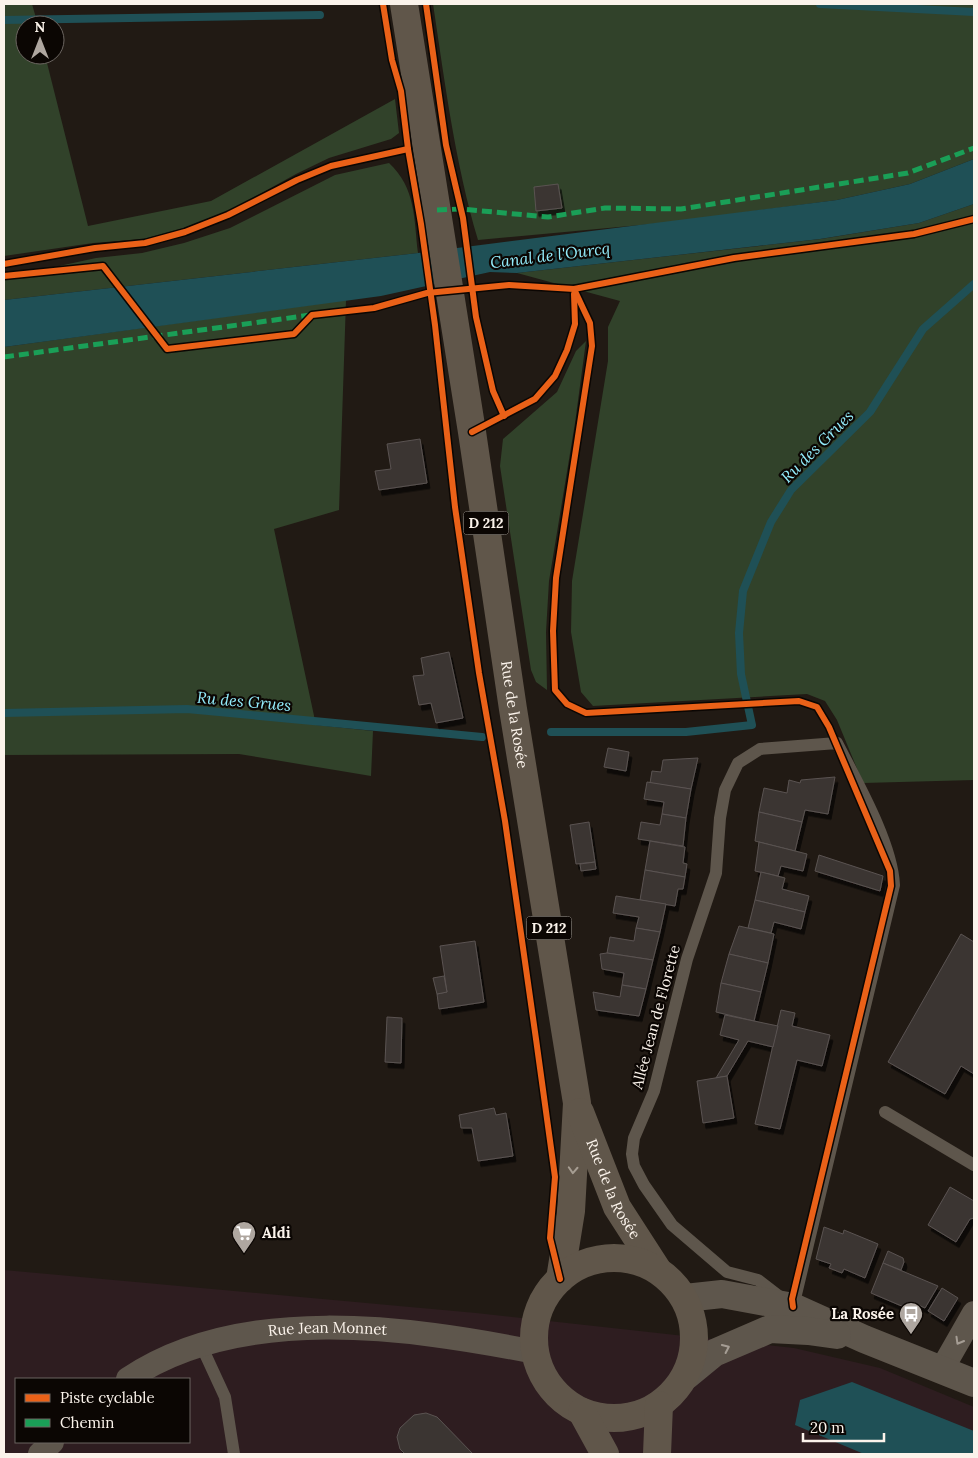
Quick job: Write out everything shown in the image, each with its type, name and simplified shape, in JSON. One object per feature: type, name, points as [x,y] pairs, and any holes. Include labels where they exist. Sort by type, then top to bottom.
[{"type":"main road","name":"Rue de la Rosée","points":[[404,4],[455,323],[515,722],[577,1103],[572,1211],[560,1279]]},
{"type":"main road","name":"Rue de la Rosée","points":[[577,1103],[617,1207],[657,1269]]},
{"type":"main road","points":[[607,1258],[633,1260],[657,1269],[672,1282],[685,1298],[692,1317],[695,1337],[693,1357],[686,1376],[675,1392],[660,1405],[642,1414],[622,1419],[602,1418],[582,1412],[565,1403],[551,1388],[540,1371],[534,1352],[534,1325],[543,1300],[560,1279],[582,1264],[607,1258]]},
{"type":"main road","points":[[657,1454],[660,1405]]},
{"type":"main road","points":[[582,1412],[605,1454]]},
{"type":"street","points":[[685,1298],[722,1294],[793,1307],[864,1339],[942,1369],[972,1377]]},
{"type":"street","points":[[942,1369],[974,1313]]},
{"type":"street","name":"Rue Jean Monnet","points":[[130,1378],[143,1369],[201,1345],[246,1333],[357,1328],[476,1340],[534,1352]]},
{"type":"street","points":[[686,1376],[714,1353],[770,1330],[808,1331],[864,1339]]},
{"type":"street","points":[[40,1454],[51,1443]]},
{"type":"lane","name":"Allée Jean de Florette","points":[[837,743],[880,835],[893,869],[894,885],[793,1307],[758,1280],[727,1272],[672,1225],[644,1186],[634,1166],[632,1154],[634,1138],[654,1091],[687,959],[716,873],[720,818],[725,790],[738,763],[760,749],[837,743]]},
{"type":"lane","points":[[885,1112],[974,1165]]},
{"type":"lane","points":[[201,1345],[225,1397],[234,1454]]},
{"type":"shaded area","points":[[4,1270],[476,1313],[794,1348],[880,1368],[974,1407],[974,1454],[4,1454]]},
{"type":"green space","points":[[4,4],[32,4],[35,15],[15,15],[15,65],[48,65],[88,226],[211,201],[395,99],[399,133],[391,139],[329,158],[227,212],[184,228],[144,239],[93,243],[4,256]]},
{"type":"green space","points":[[433,4],[974,4],[974,159],[910,184],[837,200],[673,222],[478,240],[457,152]]},
{"type":"green space","points":[[389,163],[398,173],[409,193],[414,216],[418,253],[4,300],[4,278],[96,258],[142,253],[184,243],[230,228],[335,175]]},
{"type":"green space","points":[[974,204],[974,780],[863,783],[837,720],[825,701],[807,694],[593,706],[581,692],[571,632],[572,581],[608,361],[608,327],[620,301],[517,273],[821,239],[919,223]]},
{"type":"green space","points":[[346,300],[339,510],[274,529],[316,725],[373,731],[371,776],[239,754],[4,755],[4,347]]},
{"type":"green space","points":[[586,341],[575,423],[549,581],[546,632],[547,690],[536,682],[531,670],[500,466],[503,439],[557,392],[576,351]]},
{"type":"water","name":"Canal de l'Ourcq","points":[[974,159],[974,204],[919,223],[820,239],[517,273],[490,272],[381,296],[4,347],[4,300],[418,253],[837,200],[910,184]]},
{"type":"water","points":[[852,1382],[974,1431],[974,1454],[864,1454],[795,1425],[800,1400]]},
{"type":"building","points":[[558,184],[562,208],[536,211],[534,187]]},
{"type":"building","points":[[420,439],[427,483],[379,490],[375,471],[391,469],[387,444]]},
{"type":"building","points":[[449,652],[463,718],[436,723],[431,703],[419,705],[413,676],[424,675],[421,658]]},
{"type":"building","points":[[608,748],[629,752],[626,771],[604,767]]},
{"type":"building","points":[[698,758],[691,789],[650,783],[652,771],[661,772],[663,760]]},
{"type":"building","points":[[835,777],[828,814],[805,810],[802,822],[759,812],[764,788],[787,793],[789,780],[800,783],[801,780]]},
{"type":"building","points":[[647,782],[691,789],[686,818],[662,814],[664,802],[644,799]]},
{"type":"building","points":[[759,812],[802,822],[795,851],[755,841]]},
{"type":"building","points":[[662,814],[686,818],[683,846],[638,839],[641,822],[660,825]]},
{"type":"building","points":[[589,822],[595,862],[576,864],[570,825]]},
{"type":"building","points":[[650,841],[685,847],[683,863],[687,864],[685,877],[645,870]]},
{"type":"building","points":[[759,842],[807,854],[803,871],[781,866],[778,876],[755,871]]},
{"type":"building","points":[[819,855],[883,876],[880,891],[815,871]]},
{"type":"building","points":[[595,862],[596,869],[581,871],[580,864]]},
{"type":"building","points":[[645,870],[685,877],[683,889],[678,889],[675,906],[640,900]]},
{"type":"building","points":[[761,872],[785,878],[782,889],[809,896],[805,912],[755,900]]},
{"type":"building","points":[[616,896],[666,904],[660,932],[636,928],[639,917],[613,913]]},
{"type":"building","points":[[755,900],[805,912],[801,929],[774,922],[771,933],[748,928]]},
{"type":"building","points":[[739,926],[774,934],[768,963],[729,954]]},
{"type":"building","points":[[636,928],[660,932],[653,960],[607,953],[610,937],[634,941]]},
{"type":"building","points":[[961,934],[974,942],[974,1074],[961,1066],[945,1094],[888,1062]]},
{"type":"building","points":[[475,941],[484,1002],[439,1009],[437,994],[447,992],[440,946]]},
{"type":"building","points":[[607,953],[653,960],[646,989],[622,985],[624,973],[602,969],[600,954]]},
{"type":"building","points":[[729,954],[768,963],[761,992],[721,983]]},
{"type":"building","points":[[444,976],[447,992],[437,994],[433,978]]},
{"type":"building","points":[[721,983],[761,992],[754,1021],[716,1012]]},
{"type":"building","points":[[622,985],[646,989],[639,1016],[596,1010],[593,992],[620,997]]},
{"type":"building","points":[[781,1010],[795,1013],[792,1026],[830,1035],[822,1066],[797,1060],[780,1129],[755,1124]]},
{"type":"building","points":[[725,1015],[778,1026],[773,1047],[748,1041],[727,1076],[716,1078],[739,1040],[720,1035]]},
{"type":"building","points":[[387,1017],[402,1018],[401,1063],[385,1062]]},
{"type":"building","points":[[727,1076],[734,1118],[703,1123],[697,1081]]},
{"type":"building","points":[[494,1108],[496,1115],[506,1113],[513,1156],[478,1161],[472,1128],[461,1128],[459,1115]]},
{"type":"building","points":[[950,1187],[974,1201],[974,1218],[970,1219],[956,1242],[928,1225]]},
{"type":"building","points":[[824,1227],[843,1234],[844,1230],[878,1244],[865,1278],[844,1269],[842,1273],[829,1268],[831,1264],[816,1259]]},
{"type":"building","points":[[888,1251],[903,1258],[904,1262],[901,1270],[883,1263]]},
{"type":"building","points":[[883,1263],[938,1286],[925,1308],[914,1303],[911,1310],[871,1293]]},
{"type":"building","points":[[942,1288],[958,1298],[944,1321],[928,1311]]},
{"type":"building","points":[[426,1413],[437,1417],[473,1454],[405,1454],[400,1449],[397,1437],[400,1428],[414,1415]]},
{"type":"waterway","points":[[820,4],[974,12]]},
{"type":"waterway","points":[[4,20],[320,15]]},
{"type":"waterway","name":"Ru des Grues","points":[[551,732],[686,732],[752,725],[741,674],[739,633],[743,591],[771,522],[791,490],[870,412],[923,329],[974,284]]},
{"type":"waterway","name":"Ru des Grues","points":[[4,713],[187,709],[482,737]]},
{"type":"marked path","points":[[437,210],[461,209],[548,217],[605,208],[681,209],[908,173],[974,148]]},
{"type":"marked path","points":[[4,357],[311,315]]},
{"type":"cycle path","points":[[383,4],[392,60],[401,91],[408,149],[421,224],[435,325],[455,507],[479,673],[505,821],[536,1039],[555,1177],[550,1238],[560,1279]]},
{"type":"cycle path","points":[[426,4],[446,145],[463,218],[476,317],[493,391],[504,416]]},
{"type":"cycle path","points":[[4,264],[95,248],[145,243],[185,232],[228,215],[297,180],[331,166],[408,149]]},
{"type":"cycle path","points":[[4,276],[103,266],[167,349],[294,334],[312,315],[374,308],[427,293],[509,285],[574,289],[734,258],[914,234],[974,219]]},
{"type":"cycle path","points":[[574,289],[590,323],[592,346],[556,578],[553,631],[555,690],[567,704],[586,713],[799,701],[817,707],[829,727],[890,871],[891,886],[792,1299],[793,1307]]},
{"type":"cycle path","points":[[472,432],[535,399],[555,376],[567,350],[575,324],[574,294]]},
{"type":"place","name":"Aldi","points":[[244,1254]]},
{"type":"place","name":"La Rosée","points":[[911,1335]]}]
